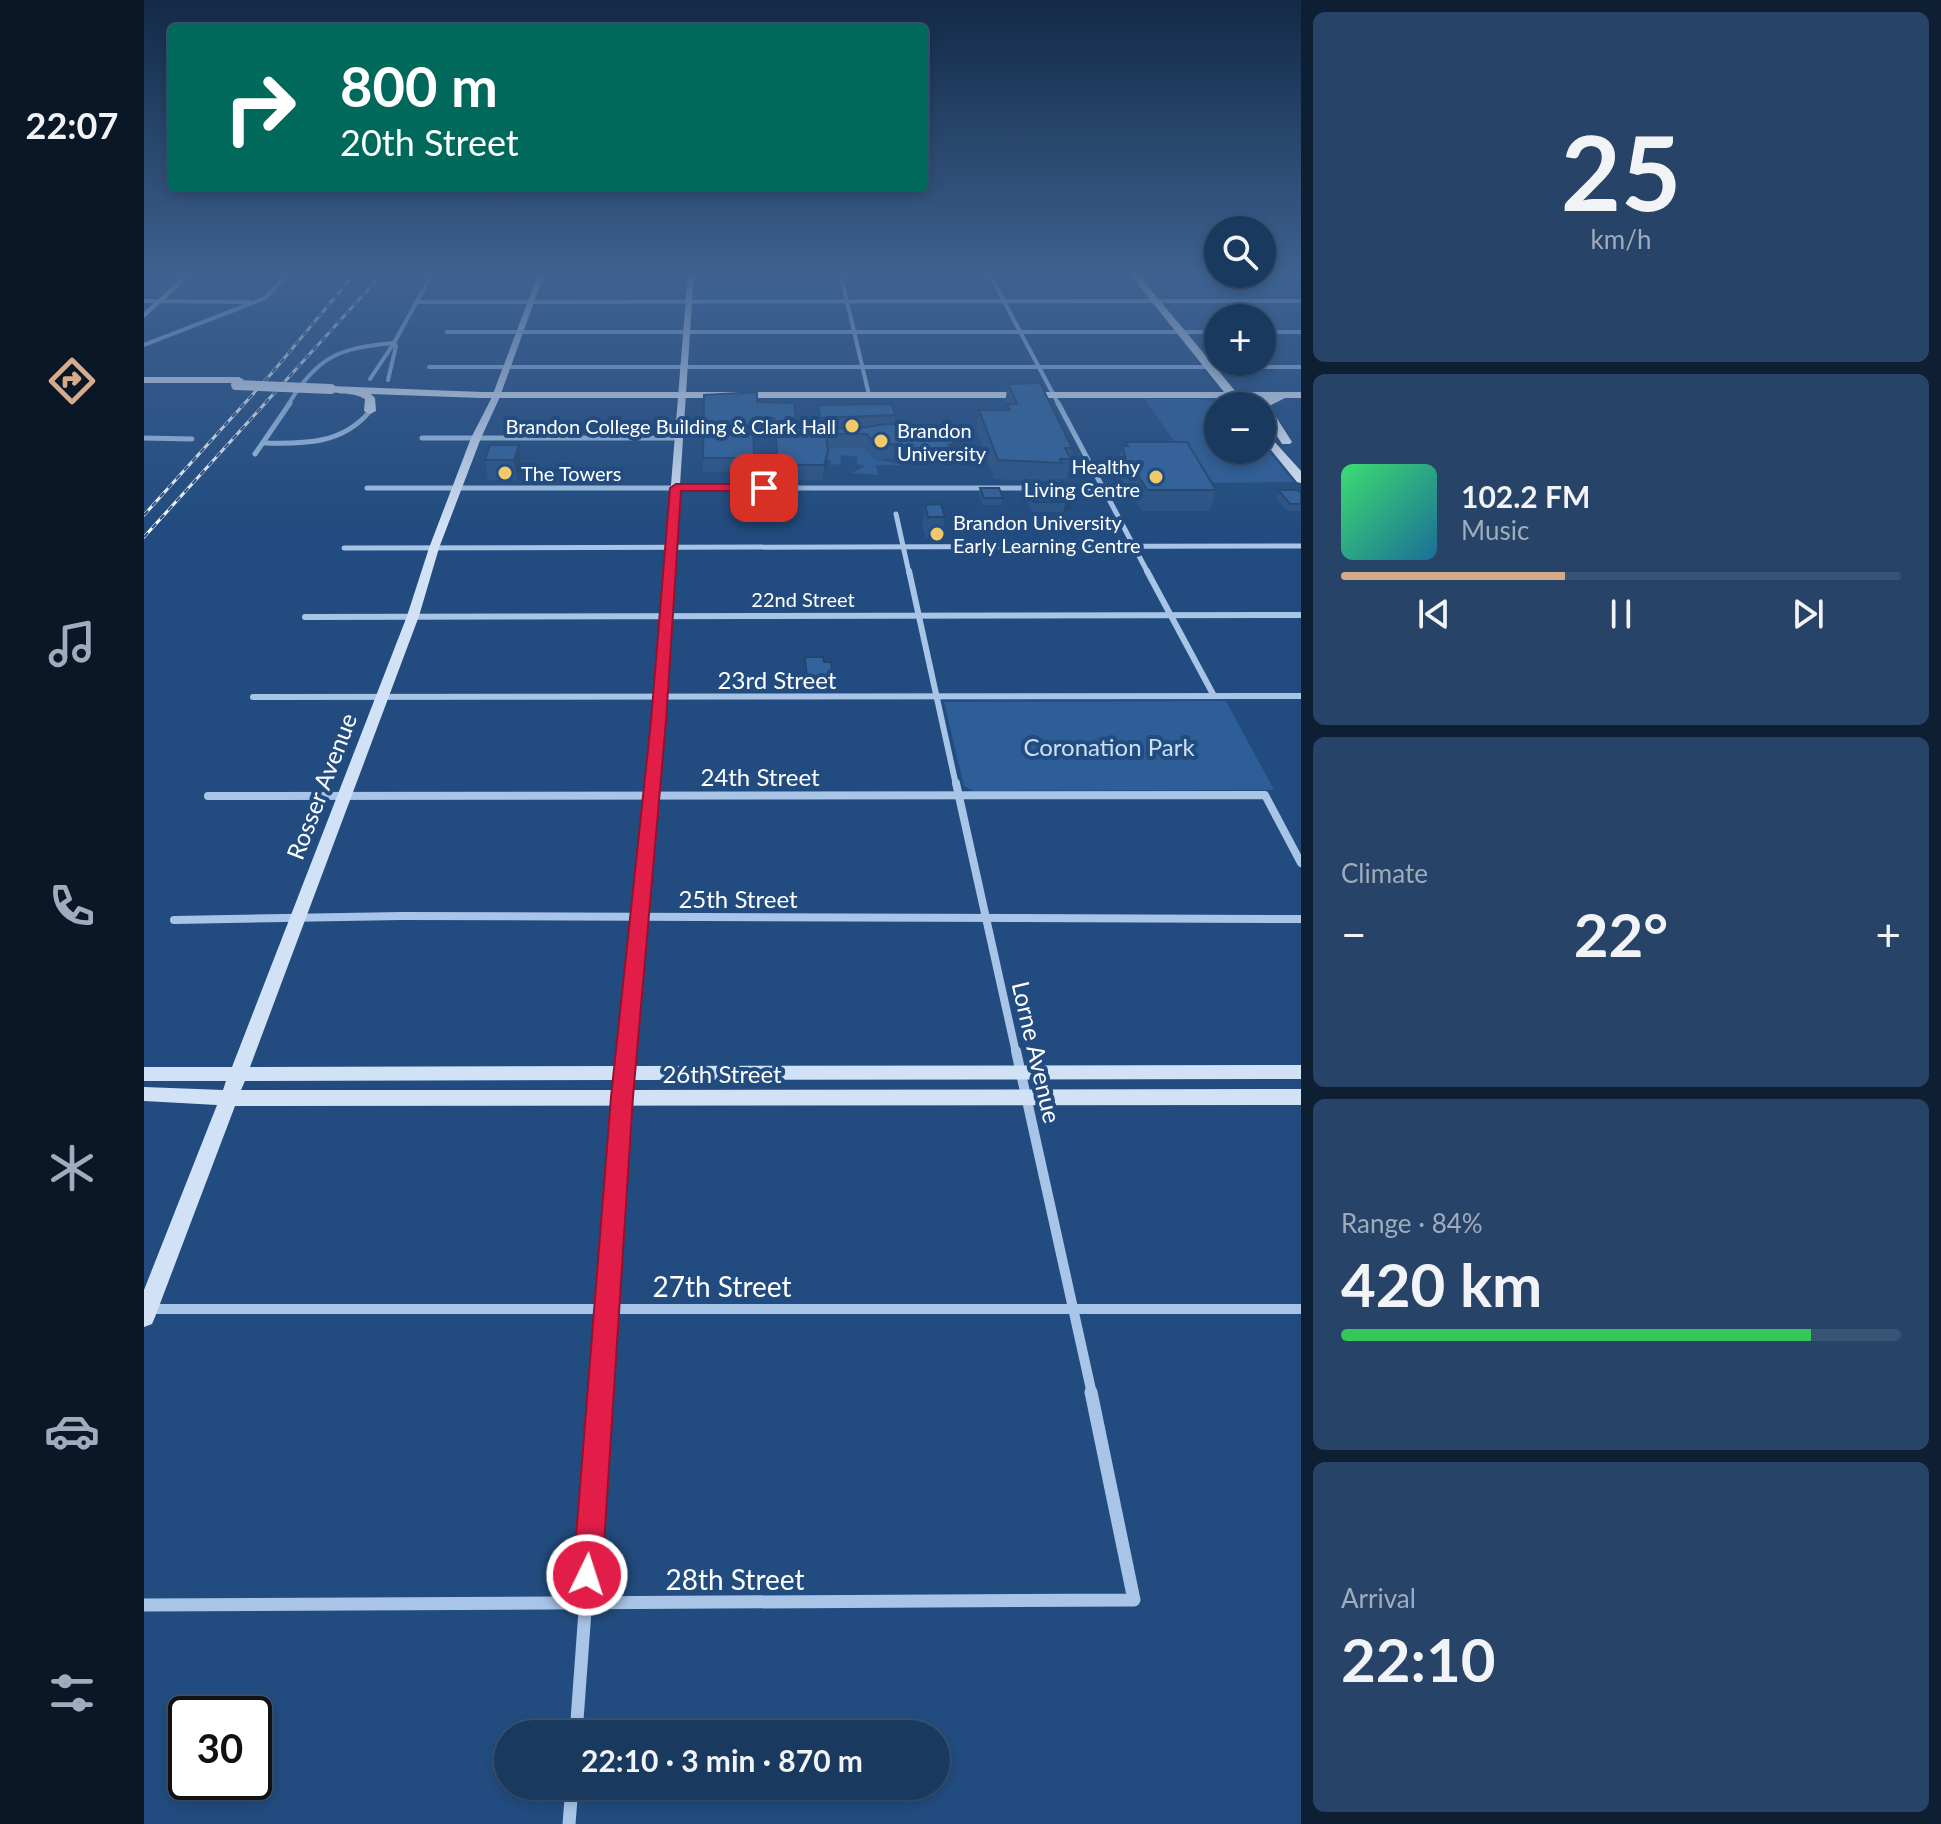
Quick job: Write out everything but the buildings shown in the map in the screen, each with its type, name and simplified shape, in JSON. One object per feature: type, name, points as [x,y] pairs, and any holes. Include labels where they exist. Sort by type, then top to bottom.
[{"type":"main road","points":[[1206,357],[1228,380]]},
{"type":"main road","points":[[1212,357],[1228,380]]},
{"type":"main road","points":[[354,388],[370,379]]},
{"type":"main road","points":[[388,380],[405,391]]},
{"type":"main road","points":[[1141,390],[1228,380]]},
{"type":"main road","points":[[1053,393],[1209,398],[1228,380]]},
{"type":"main road","points":[[144,382],[238,382],[497,393],[1053,393],[1213,387],[1215,381],[1228,380],[1301,393]]},
{"type":"main road","points":[[354,388],[370,398],[370,411]]},
{"type":"main road","points":[[370,411],[405,391]]},
{"type":"main road","points":[[1286,442],[1263,405],[1270,399],[1301,393]]},
{"type":"main road","points":[[1276,430],[1301,460]]},
{"type":"main road","points":[[1276,448],[1301,479]]},
{"type":"street","points":[[255,454],[320,361],[328,357]]},
{"type":"street","points":[[370,379],[380,370],[384,357]]},
{"type":"street","points":[[388,380],[393,357]]},
{"type":"street","name":"Rosser Avenue","points":[[145,1312],[345,796],[476,438],[510,357]]},
{"type":"street","points":[[577,1720],[622,1097],[652,795],[686,357]]},
{"type":"street","points":[[861,357],[868,393]]},
{"type":"street","points":[[1034,357],[1214,696]]},
{"type":"street","points":[[429,367],[1039,366],[1228,380],[1301,367]]},
{"type":"street","points":[[265,443],[306,443],[338,436],[361,425],[370,411]]},
{"type":"street","points":[[144,438],[192,439]]},
{"type":"street","points":[[422,438],[680,438]]},
{"type":"street","points":[[367,488],[1037,488]]},
{"type":"street","points":[[1052,488],[1104,488]]},
{"type":"street","name":"Lorne Avenue","points":[[896,514],[1134,1600]]},
{"type":"street","points":[[344,548],[1301,546]]},
{"type":"street","name":"22nd Street","points":[[305,617],[1301,615]]},
{"type":"street","name":"23rd Street","points":[[253,697],[1301,696]]},
{"type":"street","name":"24th Street","points":[[208,796],[1265,795],[1301,863]]},
{"type":"street","name":"25th Street","points":[[174,920],[402,916],[1301,919]]},
{"type":"street","name":"26th Street","points":[[144,1074],[624,1072],[1020,1075],[1301,1072]]},
{"type":"street","name":"26th Street","points":[[144,1094],[228,1098],[1301,1097]]},
{"type":"street","name":"27th Street","points":[[145,1312],[1301,1309]]},
{"type":"street","name":"28th Street","points":[[144,1605],[1134,1600]]},
{"type":"street","points":[[569,1824],[571,1800]]},
{"type":"green space","points":[[1145,399],[1204,400],[1204,464],[1276,464],[1276,460],[1294,482],[1215,483],[1199,477]]},
{"type":"green space","points":[[812,448],[864,448],[875,459],[904,465],[876,465],[878,475],[852,473],[865,466],[857,464],[858,457],[843,455],[841,464],[829,465],[832,461],[828,460],[827,452]]},
{"type":"green space","name":"Coronation Park","points":[[1226,701],[1274,790],[974,791],[964,786],[944,702]]},
{"type":"railway","points":[[144,515],[285,357]]},
{"type":"railway","points":[[144,537],[307,357]]},
{"type":"place","name":"Brandon College Building & Clark Hall","points":[[852,426]]},
{"type":"place","name":"Brandon University","points":[[881,441]]},
{"type":"place","name":"The Towers","points":[[505,473]]},
{"type":"place","name":"Healthy Living Centre","points":[[1156,477]]},
{"type":"place","name":"Brandon University Early Learning Centre","points":[[937,534]]},
{"type":"route","points":[[587,1575],[622,1097],[652,795],[676,488],[764,488]]}]
